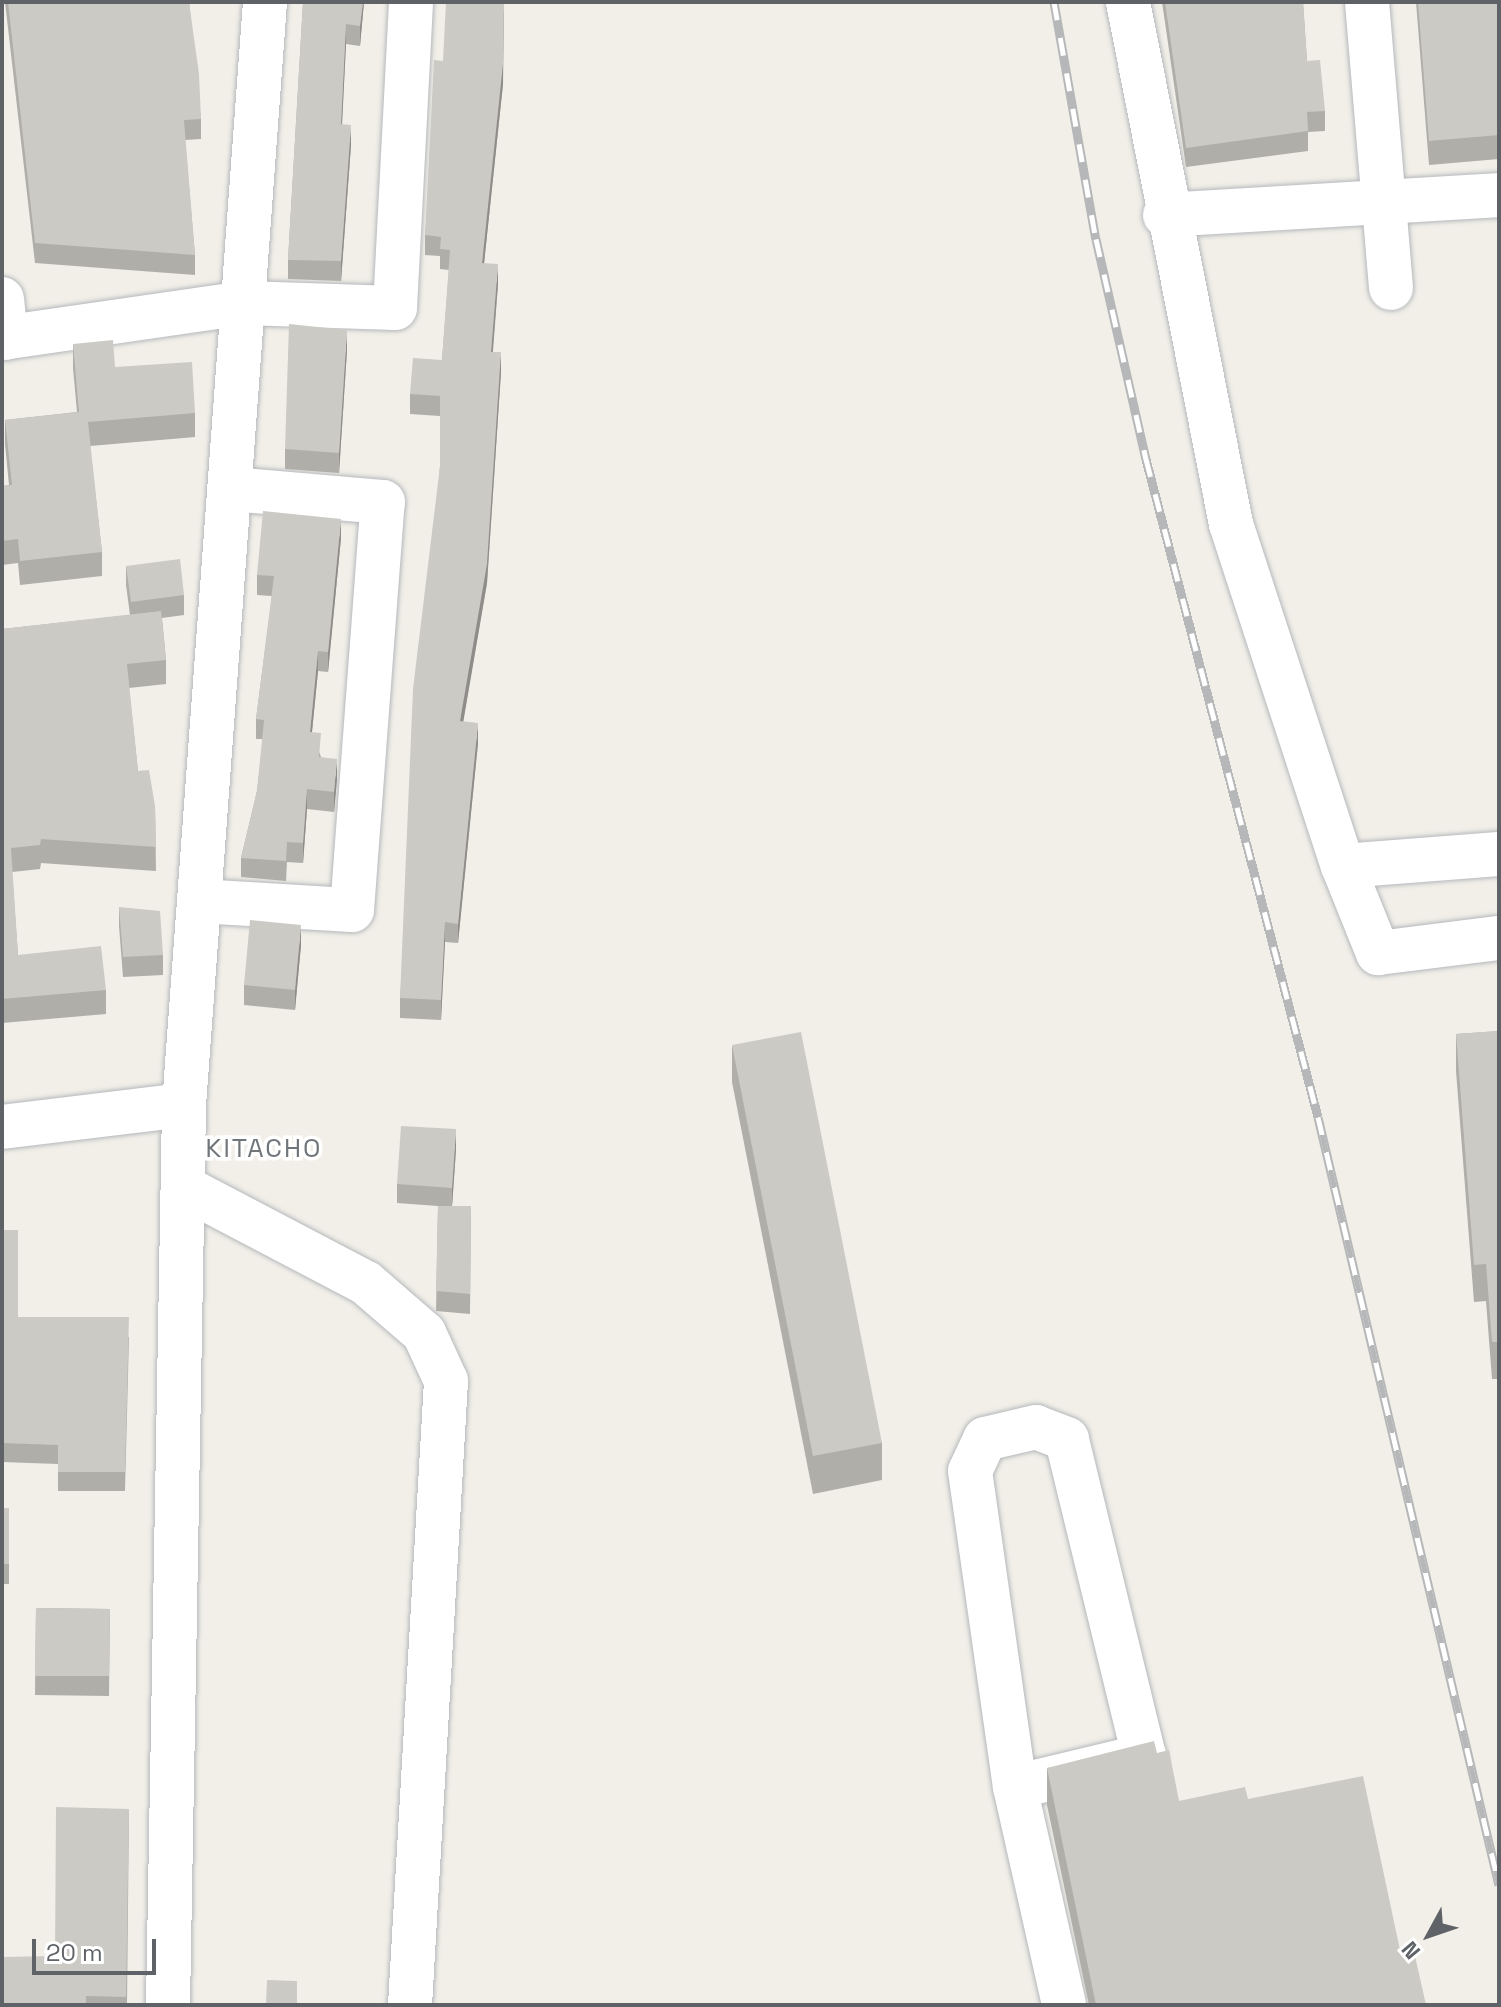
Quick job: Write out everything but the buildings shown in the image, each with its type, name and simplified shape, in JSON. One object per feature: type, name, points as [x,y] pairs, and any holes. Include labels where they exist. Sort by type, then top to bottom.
[{"type":"street","points":[[168,2005],[185,1188],[184,1105],[265,2]]},
{"type":"street","points":[[3,325],[244,303],[395,308],[411,2]]},
{"type":"street","points":[[1128,2],[1165,215],[1231,524],[1343,866],[1378,953],[1499,938]]},
{"type":"street","points":[[1367,2],[1391,288]]},
{"type":"street","points":[[1165,215],[1382,205],[1499,195]]},
{"type":"street","points":[[199,901],[352,910],[383,502],[230,489]]},
{"type":"street","points":[[1343,866],[1499,854]]},
{"type":"street","points":[[2,1127],[184,1105]]},
{"type":"street","points":[[185,1188],[366,1283],[424,1333],[446,1381],[410,2005]]},
{"type":"street","points":[[1015,1787],[1144,1756],[1067,1439],[1036,1427],[985,1439],[970,1471],[1015,1787],[1064,2005]]},
{"type":"railway","points":[[1054,2],[1096,239],[1146,459],[1318,1117],[1499,1885]]},
{"type":"district","name":"KITACHO","points":[[264,1149]]}]
